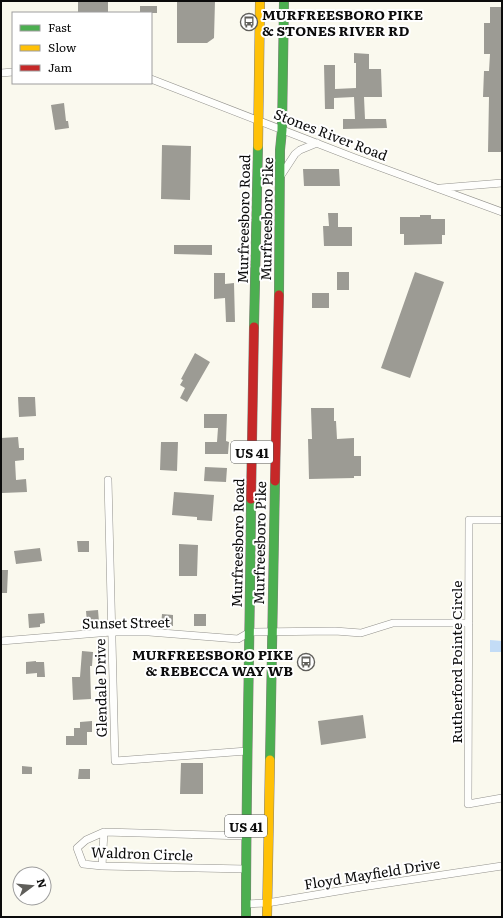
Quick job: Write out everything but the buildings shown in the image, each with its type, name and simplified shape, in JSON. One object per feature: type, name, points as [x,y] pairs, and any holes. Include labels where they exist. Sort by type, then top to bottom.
[{"type":"main road","name":"Murfreesboro Road","points":[[246,917],[251,479],[259,121],[260,1]]},
{"type":"main road","name":"Murfreesboro Pike","points":[[267,917],[284,1]]},
{"type":"street","points":[[1,73],[12,72]]},
{"type":"street","name":"Stones River Road","points":[[152,79],[282,130],[502,212]]},
{"type":"street","points":[[280,177],[295,154],[300,150],[317,143]]},
{"type":"street","points":[[436,188],[502,184]]},
{"type":"street","name":"Glendale Drive","points":[[108,480],[115,761],[248,751]]},
{"type":"street","name":"Rutherford Pointe Circle","points":[[502,520],[469,520],[468,804],[502,798]]},
{"type":"street","name":"Sunset Street","points":[[1,641],[111,632],[149,632],[238,639],[250,632],[335,631],[361,633],[393,623],[469,623]]},
{"type":"street","points":[[102,866],[104,832]]},
{"type":"street","name":"Waldron Circle","points":[[246,836],[104,832],[86,840],[77,848],[83,864],[102,866],[246,869]]},
{"type":"street","name":"Floyd Mayfield Drive","points":[[246,904],[267,903],[502,866]]},
{"type":"water","points":[[490,640],[502,641],[502,652],[490,652]]},
{"type":"traffic: fast","points":[[279,295],[280,150],[282,130],[284,1]]},
{"type":"traffic: fast","points":[[254,327],[258,146]]},
{"type":"traffic: fast","points":[[270,760],[275,481]]},
{"type":"traffic: fast","points":[[246,917],[251,499]]},
{"type":"traffic: slow","points":[[258,146],[260,1]]},
{"type":"traffic: slow","points":[[267,917],[270,760]]},
{"type":"traffic: jam","points":[[275,481],[279,295]]},
{"type":"traffic: jam","points":[[251,499],[254,327]]},
{"type":"place","name":"MURFREESBORO PIKE & STONES RIVER RD","points":[[249,22]]},
{"type":"place","name":"MURFREESBORO PIKE & REBECCA WAY WB","points":[[306,662]]}]
